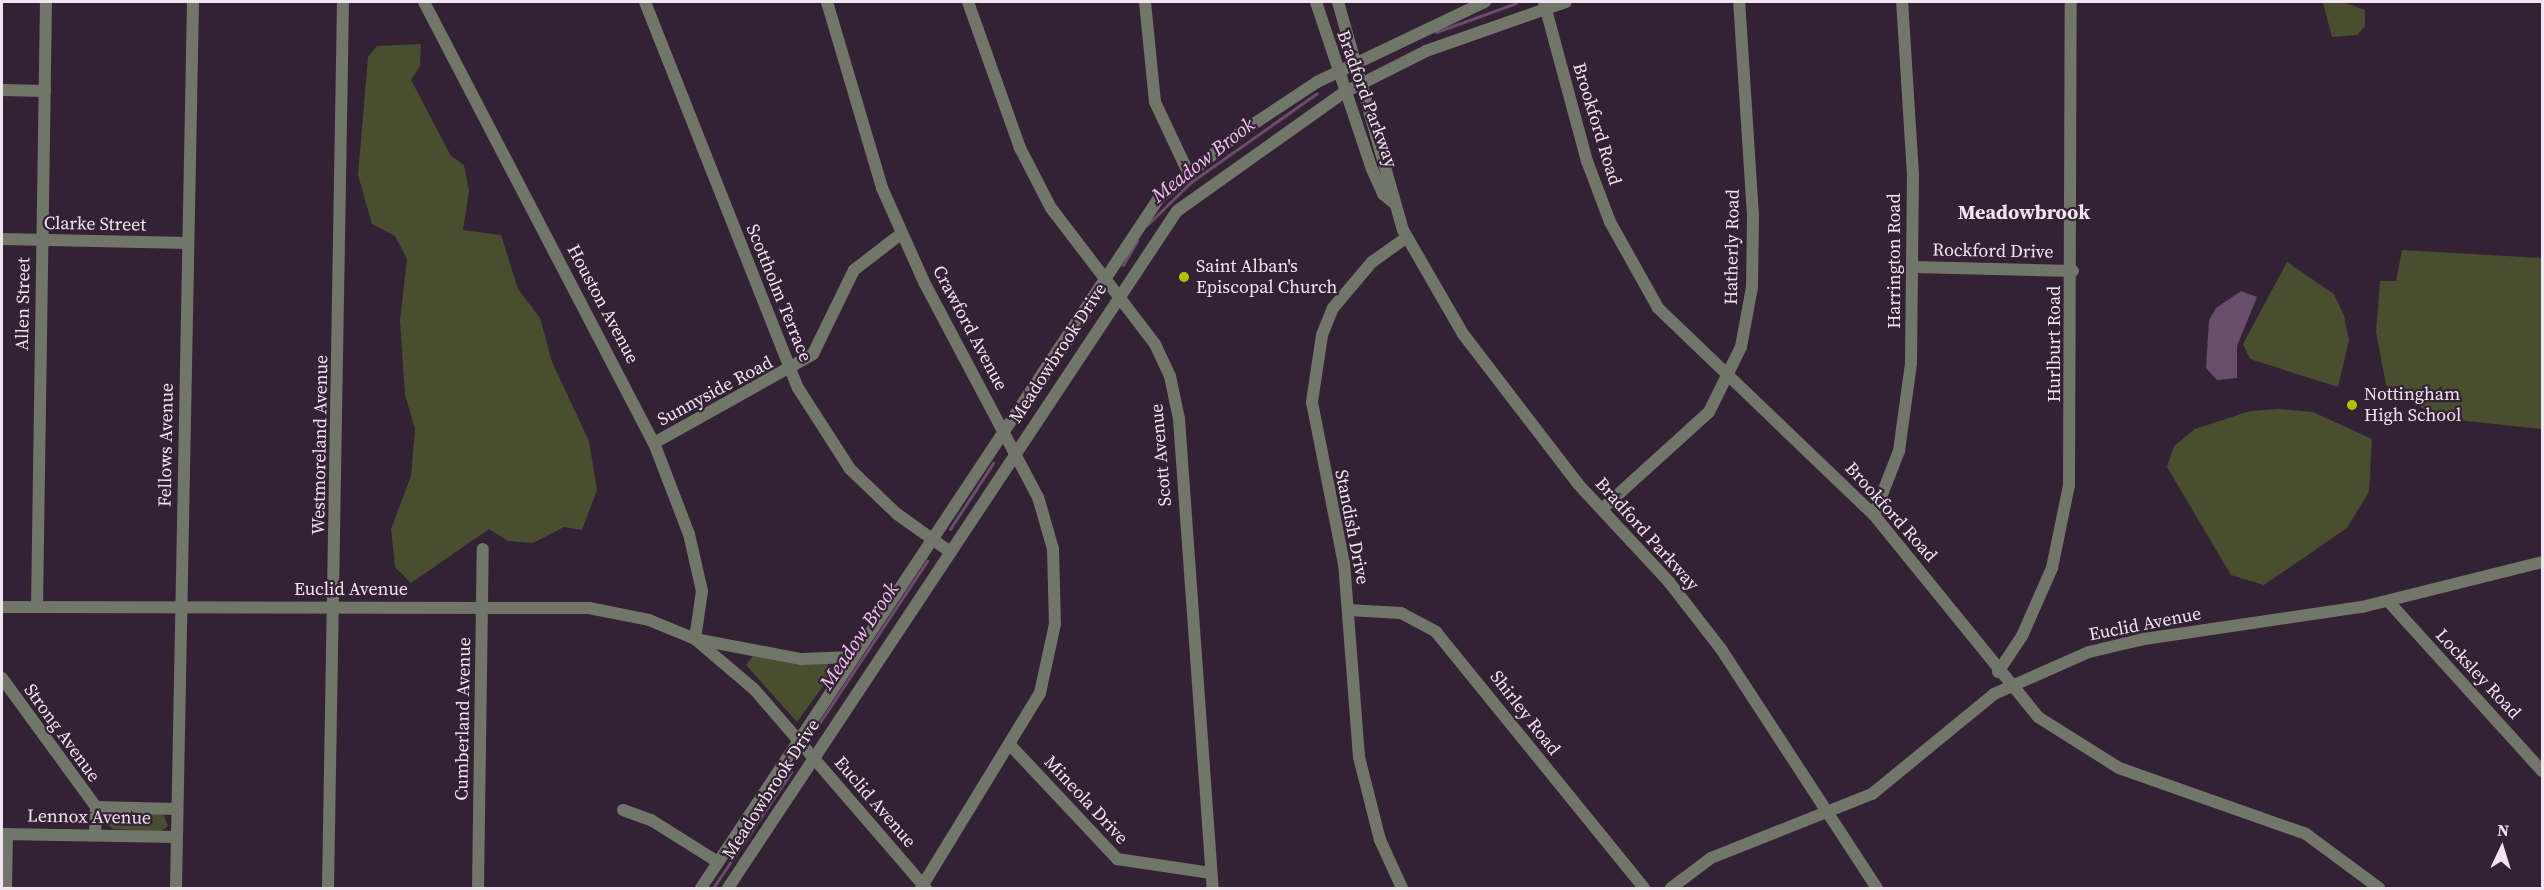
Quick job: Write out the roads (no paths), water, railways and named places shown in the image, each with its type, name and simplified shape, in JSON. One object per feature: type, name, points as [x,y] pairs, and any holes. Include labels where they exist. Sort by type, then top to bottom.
[{"type":"street","name":"Allen Street","points":[[37,607],[46,2]]},
{"type":"street","name":"Fellows Avenue","points":[[176,888],[193,2]]},
{"type":"street","name":"Westmoreland Avenue","points":[[328,888],[343,2]]},
{"type":"street","name":"Houston Avenue","points":[[424,2],[654,443],[689,534],[702,591],[695,639]]},
{"type":"street","name":"Scottholm Terrace","points":[[645,2],[790,370],[820,428],[850,469],[949,551]]},
{"type":"street","name":"Crawford Avenue","points":[[827,2],[866,139],[901,234],[1015,452],[1050,538],[1055,624],[1040,693],[1012,747],[924,887]]},
{"type":"street","name":"Scott Avenue","points":[[968,2],[1020,148],[1051,208],[1155,344],[1177,405],[1212,888]]},
{"type":"street","points":[[1145,2],[1155,102],[1188,172]]},
{"type":"street","name":"Bradford Parkway","points":[[1316,2],[1343,93],[1372,169],[1383,194],[1394,203]]},
{"type":"street","name":"Bradford Parkway","points":[[1338,2],[1353,62],[1396,190],[1394,203],[1407,237],[1497,386],[1722,649],[1877,888]]},
{"type":"street","name":"Meadowbrook Drive","points":[[700,888],[1103,276],[1159,198],[1188,172],[1336,71],[1485,2]]},
{"type":"street","name":"Meadowbrook Drive","points":[[728,888],[1118,295],[1177,211],[1343,93],[1426,51],[1544,4],[1566,2]]},
{"type":"street","name":"Hatherly Road","points":[[1602,509],[1709,412],[1730,378],[1752,287],[1749,116],[1739,2]]},
{"type":"street","name":"Harrington Road","points":[[1874,515],[1903,430],[1913,267],[1902,2]]},
{"type":"street","name":"Hurlburt Road","points":[[1998,672],[2022,636],[2062,532],[2071,446],[2073,271],[2071,2]]},
{"type":"street","name":"Brookford Road","points":[[1544,4],[1587,161],[1634,271],[1658,308],[1874,515],[1998,672],[2038,717],[2100,759],[2306,834],[2379,888]]},
{"type":"street","points":[[2,89],[45,91]]},
{"type":"street","name":"Sunnyside Road","points":[[654,443],[790,370],[825,338],[861,261],[901,234]]},
{"type":"street","name":"Standish Drive","points":[[1402,888],[1377,831],[1359,757],[1348,610],[1318,443],[1314,379],[1322,334],[1341,295],[1372,262],[1407,237]]},
{"type":"street","name":"Clarke Street","points":[[2,240],[188,243]]},
{"type":"street","name":"Rockford Drive","points":[[1913,267],[2073,271]]},
{"type":"street","name":"Cumberland Avenue","points":[[478,888],[483,549]]},
{"type":"street","name":"Euclid Avenue","points":[[1671,888],[1711,858],[1831,814],[1893,780],[2009,685],[2089,652],[2144,639],[2388,601],[2542,562]]},
{"type":"street","name":"Locksley Road","points":[[2388,601],[2542,771]]},
{"type":"street","name":"Euclid Avenue","points":[[2,607],[181,606],[609,610],[695,639],[801,659],[853,657]]},
{"type":"street","name":"Shirley Road","points":[[1348,610],[1401,613],[1436,632],[1644,888]]},
{"type":"street","name":"Euclid Avenue","points":[[695,639],[754,689],[924,887]]},
{"type":"street","name":"Strong Avenue","points":[[2,678],[96,807],[95,834]]},
{"type":"street","name":"Mineola Drive","points":[[1012,747],[1117,859],[1211,873]]},
{"type":"street","name":"Strong Avenue","points":[[96,807],[177,809]]},
{"type":"street","points":[[623,810],[651,820],[718,862]]},
{"type":"street","points":[[4,834],[6,888]]},
{"type":"street","name":"Lennox Avenue","points":[[4,834],[177,837]]},
{"type":"waterway","name":"Meadow Brook","points":[[1436,32],[1516,3]]},
{"type":"waterway","name":"Meadow Brook","points":[[1147,225],[1191,182],[1317,93]]},
{"type":"waterway","name":"Meadow Brook","points":[[1123,265],[1137,241]]},
{"type":"waterway","name":"Meadow Brook","points":[[1021,418],[1097,303]]},
{"type":"waterway","name":"Meadow Brook","points":[[950,529],[993,463]]},
{"type":"waterway","name":"Meadow Brook","points":[[816,728],[927,561]]},
{"type":"waterway","name":"Meadow Brook","points":[[713,888],[791,772]]},
{"type":"place","name":"Saint Alban's Episcopal Church","points":[[1184,277]]},
{"type":"place","name":"Nottingham High School","points":[[2352,405]]},
{"type":"district","name":"Meadowbrook","points":[[2024,212]]}]
